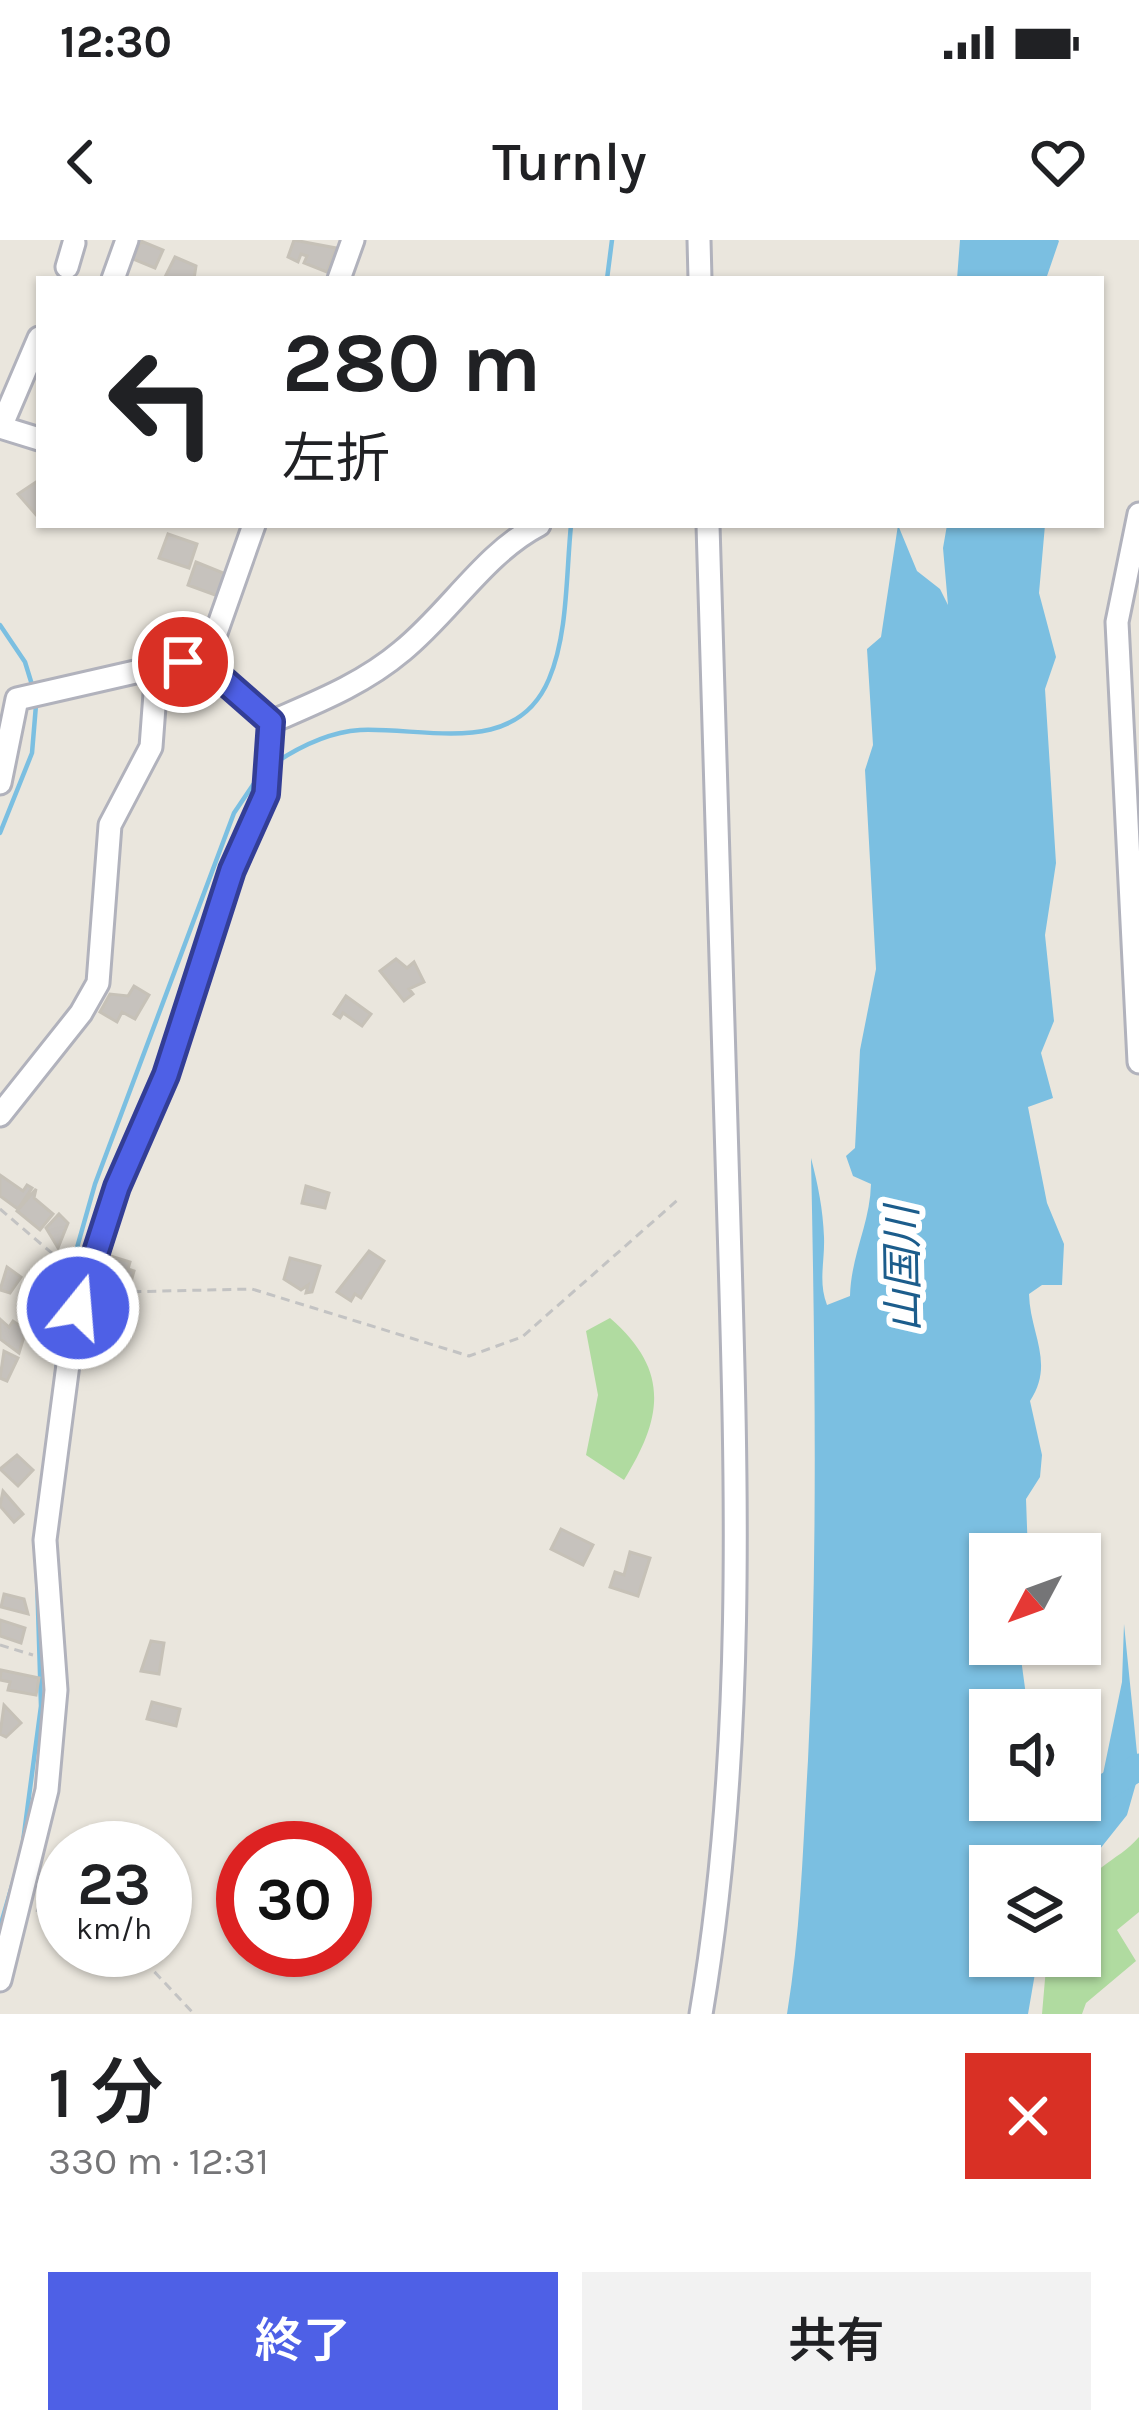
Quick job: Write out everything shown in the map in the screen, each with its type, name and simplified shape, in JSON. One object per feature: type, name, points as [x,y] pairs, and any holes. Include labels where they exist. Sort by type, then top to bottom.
[{"type":"street","points":[[114,276],[127,240]]},
{"type":"street","points":[[340,276],[353,240]]},
{"type":"street","points":[[699,240],[700,276]]},
{"type":"street","points":[[67,267],[73,241]]},
{"type":"street","points":[[36,345],[1,427],[36,439]]},
{"type":"street","points":[[1139,514],[1134,516],[1117,622],[1139,1062]]},
{"type":"street","points":[[205,664],[253,528]]},
{"type":"street","points":[[271,722],[344,691],[401,652],[514,538],[532,528]]},
{"type":"street","points":[[701,2014],[718,1913],[734,1718],[733,1348],[708,528]]},
{"type":"street","points":[[0,783],[16,699],[157,667],[205,664],[271,722]]},
{"type":"street","points":[[0,1115],[81,1013],[98,983],[110,825],[151,747],[157,667]]},
{"type":"street","points":[[0,1980],[47,1790],[56,1690],[45,1540],[58,1422],[85,1283],[117,1187],[166,1075],[232,870],[266,794],[271,722]]},
{"type":"path","points":[[0,1209],[85,1283],[121,1292],[252,1288],[469,1355],[521,1337],[681,1197]]},
{"type":"path","points":[[0,1645],[52,1660]]},
{"type":"path","points":[[20,1905],[36,1910]]},
{"type":"path","points":[[159,1977],[194,2014]]},
{"type":"green space","points":[[610,1318],[643,1356],[654,1395],[647,1435],[624,1480],[586,1455],[598,1395],[586,1331]]},
{"type":"green space","points":[[1139,1837],[1139,1912],[1117,1930],[1136,1961],[1086,2003],[1082,2014],[1042,2014],[1045,1977],[1101,1977],[1101,1868]]},
{"type":"water","points":[[960,240],[1059,241],[1047,276],[957,276]]},
{"type":"water","name":"山国川","points":[[898,528],[917,571],[940,589],[948,605],[943,548],[946,528],[1045,528],[1039,593],[1056,657],[1045,689],[1056,863],[1045,935],[1054,1021],[1041,1053],[1053,1098],[1028,1107],[1047,1203],[1064,1244],[1062,1285],[1042,1285],[1029,1294],[1041,1361],[1030,1401],[1042,1455],[1040,1477],[1026,1499],[1027,1533],[969,1533],[969,1665],[1022,1665],[1025,1689],[969,1689],[969,1821],[1101,1821],[1101,1784],[1122,1682],[1124,1624],[1139,1773],[1127,1815],[1101,1848],[969,1845],[969,1977],[1034,1977],[1028,2014],[787,2014],[801,1887],[811,1685],[815,1459],[811,1158],[823,1217],[822,1280],[827,1305],[850,1296],[871,1184],[853,1176],[846,1156],[855,1148],[860,1050],[876,969],[865,770],[873,745],[867,649],[881,637]]},
{"type":"building","points":[[294,240],[336,248],[327,272],[304,263],[307,256],[301,254],[298,262],[288,257]]},
{"type":"building","points":[[141,241],[163,250],[155,268],[133,259]]},
{"type":"building","points":[[175,257],[196,266],[194,276],[166,276]]},
{"type":"building","points":[[36,482],[36,515],[18,494]]},
{"type":"building","points":[[168,534],[197,544],[189,568],[159,558]]},
{"type":"building","points":[[196,562],[226,574],[218,596],[188,585]]},
{"type":"building","points":[[396,959],[407,968],[414,962],[424,982],[409,989],[413,994],[404,1001],[380,971]]},
{"type":"building","points":[[134,986],[149,995],[135,1019],[122,1012],[117,1022],[100,1012],[110,994],[128,996]]},
{"type":"building","points":[[346,996],[371,1014],[362,1026],[343,1013],[340,1018],[334,1014]]},
{"type":"building","points":[[0,1175],[23,1191],[27,1185],[32,1188],[18,1209],[0,1196]]},
{"type":"building","points":[[306,1186],[329,1193],[325,1208],[302,1203]]},
{"type":"building","points":[[36,1189],[34,1198],[53,1214],[40,1230],[17,1211]]},
{"type":"building","points":[[59,1214],[68,1223],[58,1248],[46,1228]]},
{"type":"building","points":[[369,1251],[384,1261],[361,1298],[355,1294],[351,1301],[337,1292]]},
{"type":"building","points":[[107,1255],[130,1262],[128,1269],[134,1271],[129,1289],[96,1279]]},
{"type":"building","points":[[290,1258],[320,1266],[312,1292],[306,1293],[308,1285],[301,1290],[284,1279]]},
{"type":"building","points":[[7,1267],[21,1277],[10,1293],[0,1290]]},
{"type":"building","points":[[0,1319],[9,1327],[13,1321],[26,1330],[19,1353],[0,1339]]},
{"type":"building","points":[[4,1351],[18,1358],[7,1381],[0,1378]]},
{"type":"building","points":[[17,1455],[33,1470],[18,1486],[0,1469]]},
{"type":"building","points":[[3,1491],[23,1514],[14,1522],[0,1506]]},
{"type":"building","points":[[561,1529],[593,1545],[583,1565],[551,1549]]},
{"type":"building","points":[[630,1552],[650,1558],[638,1596],[610,1587],[615,1572],[624,1575]]},
{"type":"building","points":[[4,1594],[24,1599],[28,1614],[1,1607]]},
{"type":"building","points":[[0,1620],[25,1628],[21,1643],[0,1636]]},
{"type":"building","points":[[151,1641],[164,1643],[159,1674],[141,1671]]},
{"type":"building","points":[[1,1670],[39,1678],[36,1695],[8,1690],[10,1682],[0,1680]]},
{"type":"building","points":[[152,1702],[180,1709],[176,1726],[147,1719]]},
{"type":"building","points":[[4,1705],[21,1723],[6,1737],[0,1734]]},
{"type":"waterway","points":[[607,276],[612,240]]},
{"type":"waterway","points":[[275,763],[315,741],[349,731],[467,733],[515,720],[534,704],[555,662],[571,528]]},
{"type":"waterway","points":[[0,625],[25,662],[33,688]]},
{"type":"waterway","points":[[0,833],[32,753],[36,705]]},
{"type":"waterway","points":[[46,1456],[67,1283],[95,1184],[234,813],[257,779]]},
{"type":"waterway","points":[[22,1849],[41,1706],[36,1544]]},
{"type":"waterway","points":[[1030,1822],[1070,1808],[1139,1767]]},
{"type":"waterway","points":[[0,1927],[16,1872]]},
{"type":"route","points":[[78,1308],[117,1187],[166,1075],[232,870],[266,794],[271,722],[205,664],[183,662]]}]
